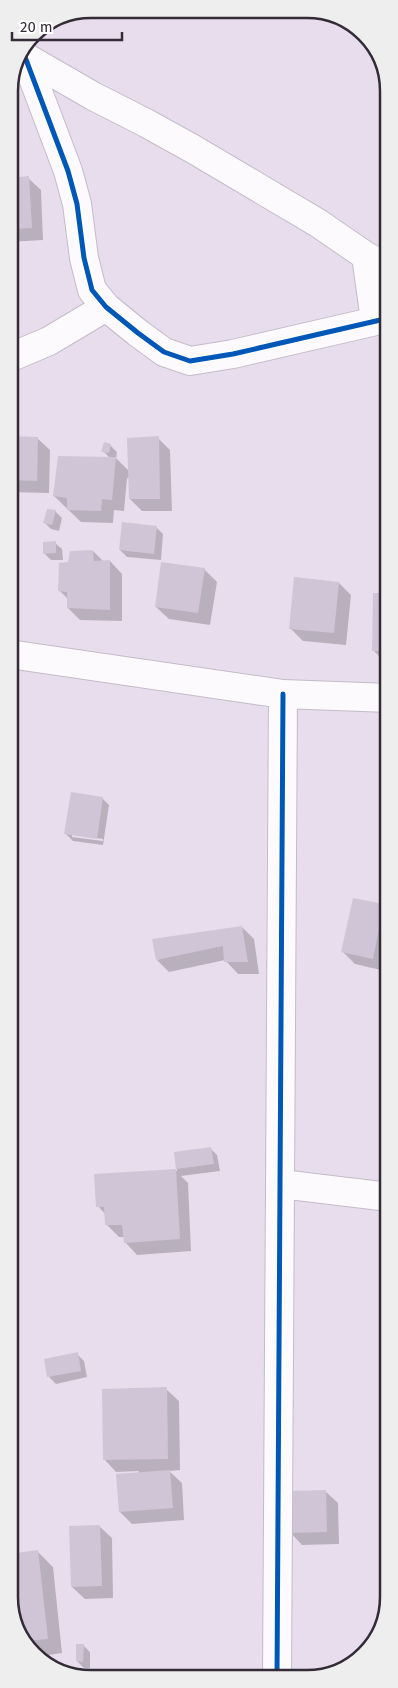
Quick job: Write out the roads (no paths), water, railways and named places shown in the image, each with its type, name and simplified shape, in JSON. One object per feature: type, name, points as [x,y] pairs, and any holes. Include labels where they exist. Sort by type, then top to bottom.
[{"type":"street","points":[[26,57],[93,96],[146,122],[193,149],[318,223],[377,262],[380,296]]},
{"type":"street","points":[[25,59],[70,179],[77,204],[84,258],[92,290],[106,307],[138,333],[164,352],[190,361],[232,354],[380,319]]},
{"type":"street","points":[[18,354],[49,341],[106,307]]},
{"type":"street","points":[[18,655],[283,694],[380,698]]},
{"type":"street","points":[[277,1670],[283,694]]},
{"type":"street","points":[[281,1184],[380,1196]]}]
